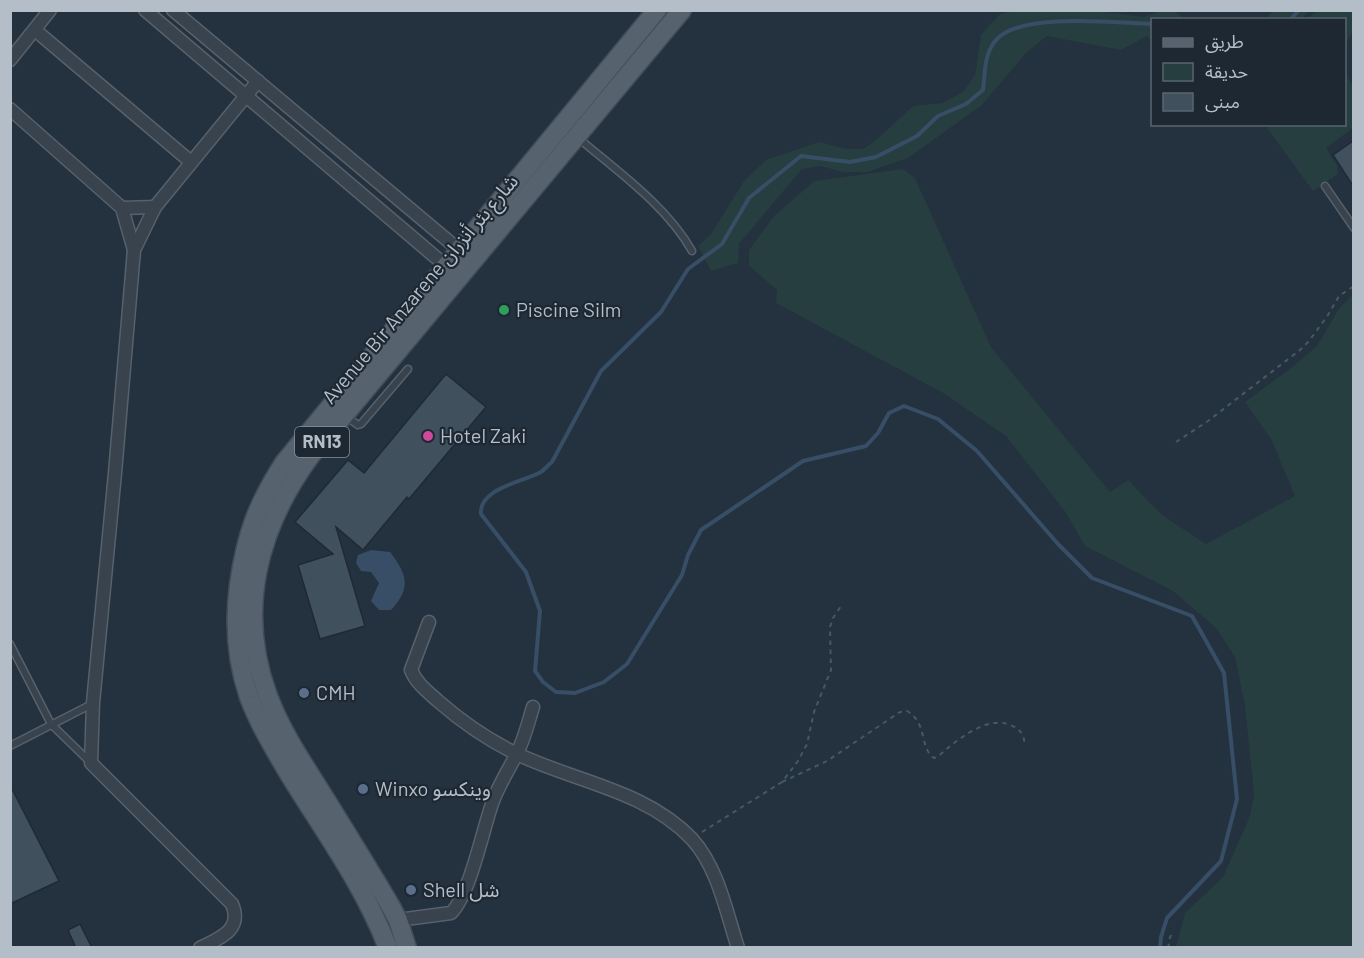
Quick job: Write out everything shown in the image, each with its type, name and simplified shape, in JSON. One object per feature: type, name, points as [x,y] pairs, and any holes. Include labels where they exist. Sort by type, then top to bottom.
[{"type":"main road","name":"Avenue Bir Anzarene شارع بئر أنزران","points":[[388,948],[364,895],[276,752],[249,698],[236,626],[241,567],[252,524],[257,508],[284,463],[466,255],[657,10]]},
{"type":"main road","name":"Avenue Bir Anzarene شارع بئر أنزران","points":[[466,255],[577,137],[682,10]]},
{"type":"main road","name":"Avenue Bir Anzarene شارع بئر أنزران","points":[[407,948],[398,920],[291,746],[267,694],[258,659],[254,587],[258,560],[274,514],[296,476],[345,415],[452,272]]},
{"type":"street","points":[[10,60],[50,10]]},
{"type":"street","points":[[145,10],[452,272]]},
{"type":"street","points":[[173,10],[466,255]]},
{"type":"street","points":[[34,30],[191,162]]},
{"type":"street","points":[[134,250],[155,207],[258,81]]},
{"type":"street","points":[[10,109],[122,208],[134,250],[93,703],[91,763],[232,904],[236,914],[236,923],[228,932],[200,948]]},
{"type":"street","points":[[122,208],[155,207]]},
{"type":"street","points":[[429,622],[411,670],[413,676],[459,719],[517,754],[622,793],[656,810],[692,839],[702,852],[717,884],[738,948]]},
{"type":"street","points":[[398,920],[451,913],[454,910],[465,889],[493,802],[517,754],[533,707]]},
{"type":"lane","points":[[577,137],[665,215],[684,236],[692,251]]},
{"type":"lane","points":[[1325,186],[1353,228]]},
{"type":"lane","points":[[345,415],[358,425],[361,424],[408,369]]},
{"type":"lane","points":[[10,644],[51,724],[91,763]]},
{"type":"lane","points":[[10,746],[93,703]]},
{"type":"path","points":[[1176,442],[1208,421],[1300,350],[1310,340],[1339,296],[1353,286]]},
{"type":"path","points":[[782,783],[807,744],[814,712],[831,670],[829,636],[831,621],[841,606]]},
{"type":"path","points":[[692,839],[782,783],[827,761],[900,712],[907,711],[916,718],[929,755],[934,758],[970,732],[1001,723],[1020,730],[1024,735],[1025,746]]},
{"type":"path","points":[[1168,948],[1173,933]]},
{"type":"green space","points":[[1021,10],[1090,10],[1144,17],[1160,11],[1175,11],[1184,18],[1151,18],[1151,40],[1147,36],[1121,50],[1047,36],[1027,52],[982,105],[908,158],[867,172],[843,172],[820,166],[802,169],[739,244],[738,263],[711,271],[698,246],[711,234],[744,181],[766,160],[819,142],[847,149],[863,149],[913,106],[943,103],[964,91],[975,75],[981,35],[1000,14]]},
{"type":"green space","points":[[1275,10],[1310,10],[1302,18],[1265,18]]},
{"type":"green space","points":[[1316,11],[1353,11],[1353,31],[1346,43],[1346,18],[1308,18]]},
{"type":"green space","points":[[1346,75],[1353,86],[1353,128],[1326,148],[1337,165],[1338,174],[1313,191],[1266,126],[1346,126]]},
{"type":"green space","points":[[903,169],[915,178],[991,347],[1110,492],[1128,480],[1162,515],[1206,544],[1295,496],[1271,439],[1245,402],[1317,346],[1338,310],[1353,294],[1353,947],[1176,947],[1185,913],[1223,877],[1250,816],[1254,794],[1245,706],[1235,657],[1216,628],[1173,591],[1085,546],[1066,513],[1006,436],[943,393],[776,303],[777,290],[749,266],[749,250],[774,216],[814,181]]},
{"type":"water","points":[[371,550],[390,552],[403,574],[405,581],[402,595],[391,610],[379,610],[371,601],[379,583],[371,572],[361,571],[356,563],[358,555]]},
{"type":"building","points":[[1353,141],[1353,186],[1333,155]]},
{"type":"building","points":[[446,374],[486,407],[363,550],[336,527],[365,626],[320,639],[298,565],[333,554],[295,522],[348,460],[364,473]]},
{"type":"building","points":[[10,785],[59,881],[10,904]]},
{"type":"building","points":[[80,924],[92,948],[76,948],[68,930]]},
{"type":"waterway","points":[[1292,18],[1299,10]]},
{"type":"waterway","points":[[1151,24],[1072,21],[1049,22],[1011,30],[998,38],[990,49],[983,90],[966,104],[938,116],[917,136],[876,157],[850,162],[801,156],[749,198],[722,244],[688,269],[661,312],[601,371],[552,462],[541,472],[494,492],[482,505],[481,514],[526,572],[540,611],[535,671],[543,682],[556,692],[575,693],[604,682],[627,664],[682,575],[688,555],[701,530],[803,461],[866,446],[878,433],[889,413],[904,406],[938,419],[977,451],[1058,544],[1092,578],[1192,616],[1224,673],[1237,799],[1221,861],[1167,918],[1160,948]]},
{"type":"place","name":"Piscine Silm","points":[[504,310]]},
{"type":"place","name":"Hotel Zaki","points":[[428,436]]},
{"type":"place","name":"CMH","points":[[304,693]]},
{"type":"place","name":"Winxo وينكسو","points":[[363,789]]},
{"type":"place","name":"Shell شل","points":[[411,890]]}]
